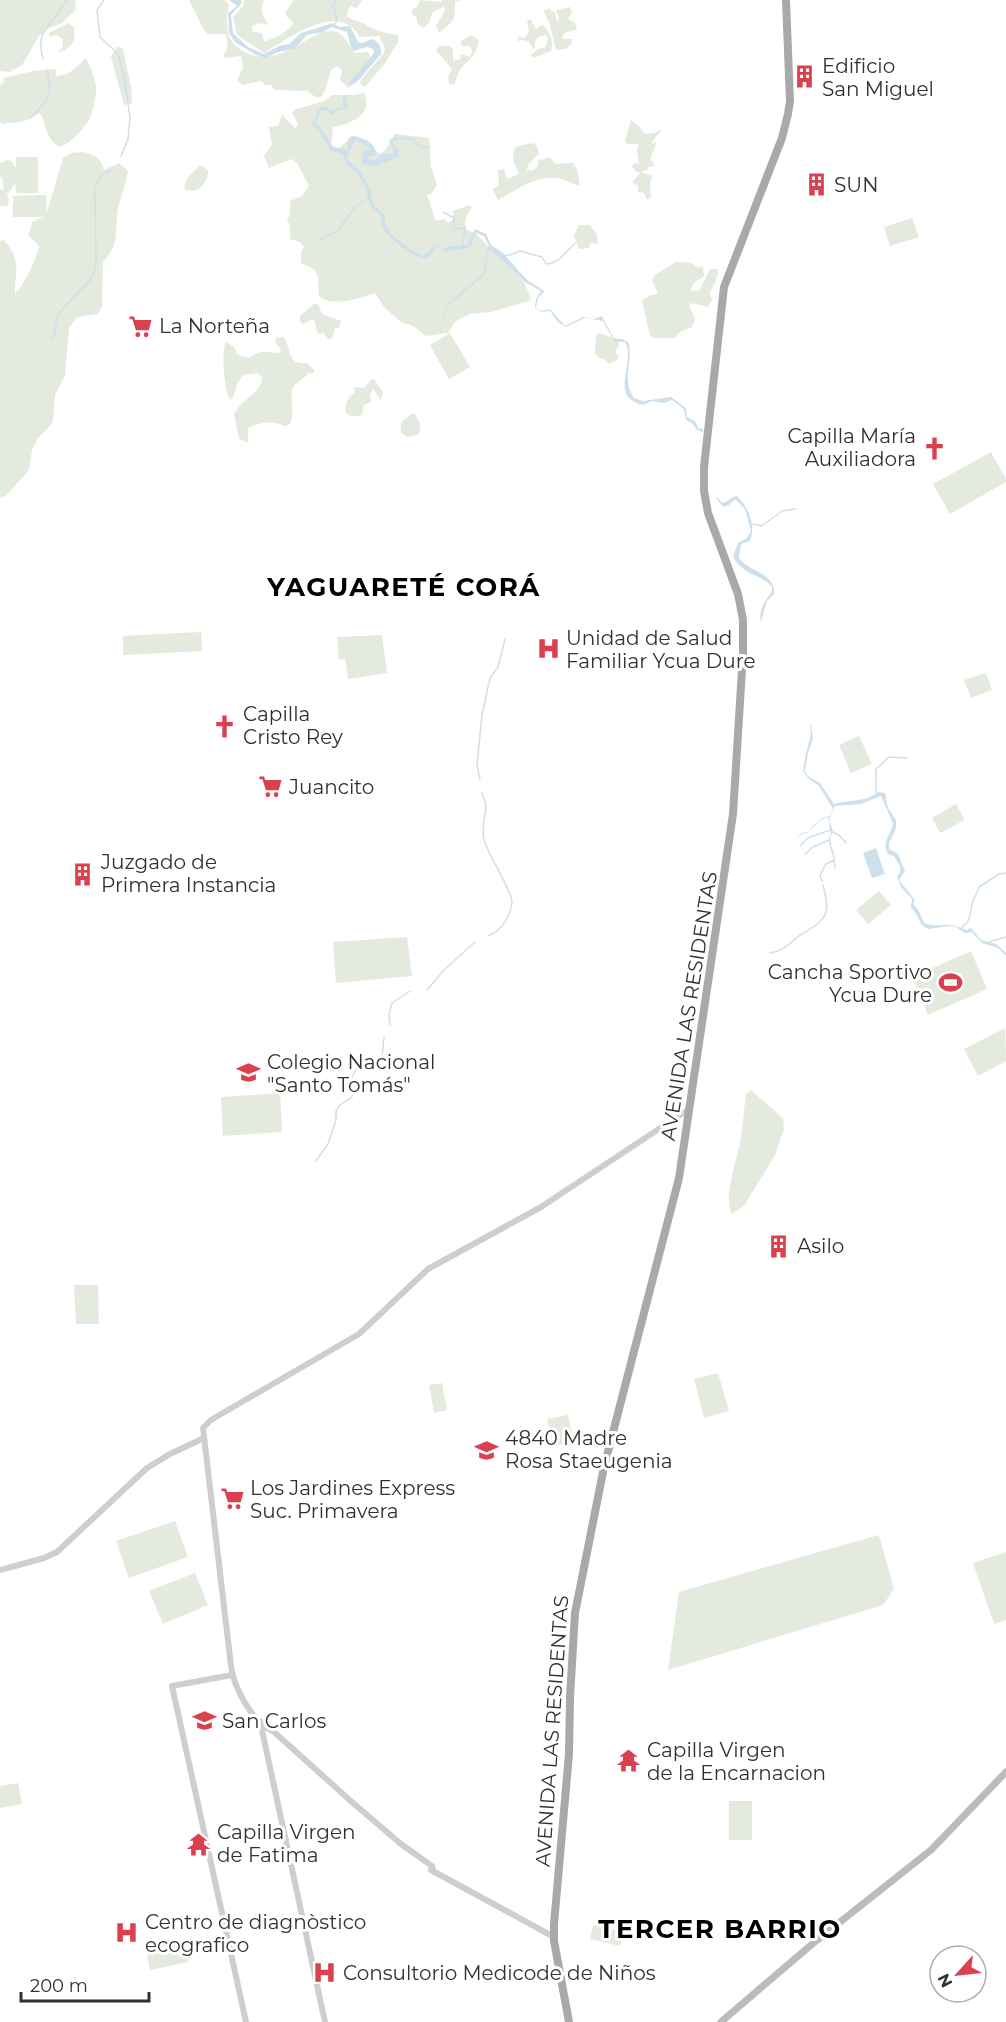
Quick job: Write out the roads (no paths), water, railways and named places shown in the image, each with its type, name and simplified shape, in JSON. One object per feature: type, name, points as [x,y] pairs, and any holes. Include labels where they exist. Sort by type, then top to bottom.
[{"type":"main road","name":"AVENIDA LAS RESIDENTAS","points":[[568,2022],[554,1937],[569,1754],[570,1697],[577,1601],[604,1467],[679,1178],[733,814],[743,634],[741,603],[711,525],[705,503],[704,480],[724,287],[782,138],[788,114],[790,101],[786,0]]},
{"type":"main road","points":[[721,2022],[811,1945],[925,1856],[1006,1772]]},
{"type":"street","points":[[554,1937],[433,1870],[432,1866],[385,1830],[260,1721],[238,1691],[232,1675],[203,1435],[205,1425],[228,1410],[359,1334],[428,1269],[540,1208],[689,1109]]},
{"type":"street","points":[[0,1570],[44,1558],[57,1552],[147,1468],[203,1435]]},
{"type":"street","points":[[232,1675],[172,1686],[246,2022]]},
{"type":"street","points":[[260,1721],[325,2022]]},
{"type":"water","points":[[229,0],[241,0],[242,3],[231,15],[233,33],[248,47],[264,54],[279,46],[289,44],[301,33],[333,23],[339,27],[350,26],[358,42],[374,40],[380,47],[381,54],[358,81],[347,88],[374,53],[373,49],[367,47],[354,51],[347,32],[332,27],[323,32],[307,35],[294,49],[278,52],[266,58],[256,55],[235,42],[229,33],[228,13],[237,6]]},
{"type":"water","points":[[349,95],[346,100],[348,108],[338,110],[333,115],[326,110],[320,110],[315,123],[333,147],[347,150],[348,139],[352,136],[367,141],[376,153],[374,156],[367,156],[370,161],[376,160],[380,155],[393,153],[394,150],[389,140],[397,137],[398,141],[393,140],[393,143],[399,156],[385,163],[377,166],[362,164],[363,151],[371,149],[355,141],[346,158],[360,171],[370,189],[373,204],[384,215],[386,226],[391,234],[423,256],[436,244],[444,249],[467,245],[475,229],[486,234],[491,245],[503,253],[527,280],[543,290],[536,308],[542,311],[550,309],[565,326],[583,317],[593,319],[602,316],[614,339],[628,342],[630,356],[628,384],[634,398],[643,401],[671,397],[686,408],[687,417],[695,421],[698,428],[703,429],[703,433],[686,420],[684,409],[672,400],[664,403],[652,401],[643,405],[632,401],[625,387],[628,350],[625,342],[614,341],[603,321],[585,318],[566,327],[558,322],[550,311],[542,312],[535,308],[536,299],[541,291],[525,282],[491,250],[484,236],[476,233],[471,246],[446,252],[436,246],[430,257],[425,258],[408,251],[390,237],[383,228],[380,214],[371,207],[359,176],[347,165],[343,154],[330,150],[319,131],[312,125],[317,116],[317,109],[324,106],[332,110],[344,107],[342,101],[344,96]]},
{"type":"water","points":[[737,496],[748,511],[752,523],[750,541],[741,544],[739,558],[771,581],[773,587],[774,594],[767,601],[761,622],[761,610],[772,592],[772,587],[740,567],[733,556],[738,543],[747,538],[751,531],[745,509],[735,499],[723,507],[716,498],[722,503]]},
{"type":"water","points":[[811,725],[813,738],[805,771],[808,776],[820,783],[834,804],[862,799],[878,792],[885,793],[888,808],[896,820],[896,829],[889,843],[889,849],[898,854],[905,871],[899,880],[915,900],[913,904],[918,909],[924,923],[948,925],[959,927],[966,930],[971,928],[981,940],[996,944],[1006,953],[1006,956],[998,948],[982,943],[972,932],[965,933],[956,927],[949,926],[929,929],[923,925],[911,908],[912,899],[901,887],[897,877],[900,866],[894,856],[889,855],[887,851],[886,843],[893,823],[881,796],[861,804],[835,806],[829,819],[833,832],[831,836],[828,817],[819,821],[809,832],[818,821],[830,816],[833,809],[819,786],[808,778],[803,771]]},
{"type":"water","points":[[876,848],[885,874],[872,878],[863,853]]},
{"type":"waterway","points":[[43,59],[42,35],[67,0]]},
{"type":"waterway","points":[[104,0],[97,10],[100,37],[118,54],[130,117],[128,139],[121,156]]},
{"type":"waterway","points":[[335,24],[337,20],[333,5],[336,0]]},
{"type":"waterway","points":[[30,117],[48,97],[47,70]]},
{"type":"waterway","points":[[396,138],[412,139],[424,148],[430,147]]},
{"type":"waterway","points":[[51,339],[54,336],[58,314],[92,278],[96,263],[95,188],[101,176],[112,170]]},
{"type":"waterway","points":[[320,240],[338,230],[355,207],[368,198]]},
{"type":"waterway","points":[[443,212],[454,218],[454,229],[464,228],[462,240],[465,248]]},
{"type":"waterway","points":[[502,256],[520,251],[542,257],[546,264],[559,259],[576,243]]},
{"type":"waterway","points":[[444,314],[449,304],[484,274],[489,247]]},
{"type":"waterway","points":[[753,524],[762,526],[782,511],[796,509]]},
{"type":"waterway","points":[[480,779],[477,765],[482,715],[490,678],[498,667],[505,639]]},
{"type":"waterway","points":[[876,794],[876,769],[889,757],[907,758]]},
{"type":"waterway","points":[[482,793],[486,807],[484,840],[512,901],[505,922],[488,936]]},
{"type":"waterway","points":[[800,846],[808,838],[830,830]]},
{"type":"waterway","points":[[833,832],[846,843]]},
{"type":"waterway","points":[[822,881],[820,875],[826,864],[834,860],[830,837]]},
{"type":"waterway","points":[[805,854],[813,847],[829,840]]},
{"type":"waterway","points":[[834,860],[835,868]]},
{"type":"waterway","points":[[962,927],[969,918],[979,887],[999,874],[1006,873]]},
{"type":"waterway","points":[[770,953],[784,948],[822,920],[827,903],[823,885]]},
{"type":"waterway","points":[[989,942],[1006,937]]},
{"type":"waterway","points":[[427,990],[445,969],[475,942]]},
{"type":"waterway","points":[[390,1025],[389,1014],[392,1003],[410,991]]},
{"type":"waterway","points":[[351,1079],[359,1064],[382,1057],[384,1037]]},
{"type":"waterway","points":[[316,1161],[328,1144],[336,1120],[336,1111],[340,1105],[352,1097],[353,1090]]},
{"type":"place","name":"Edificio San Miguel","points":[[804,77]]},
{"type":"place","name":"SUN","points":[[816,185]]},
{"type":"place","name":"La Norteña","points":[[141,326]]},
{"type":"place","name":"Capilla María Auxiliadora","points":[[934,448]]},
{"type":"place","name":"Unidad de Salud Familiar Ycua Dure","points":[[548,649]]},
{"type":"place","name":"Capilla Cristo Rey","points":[[225,726]]},
{"type":"place","name":"Juancito","points":[[271,787]]},
{"type":"place","name":"Juzgado de Primera Instancia","points":[[83,874]]},
{"type":"place","name":"Cancha Sportivo Ycua Dure","points":[[950,983]]},
{"type":"place","name":"Colegio Nacional \"Santo Tomás\"","points":[[249,1073]]},
{"type":"place","name":"Asilo","points":[[779,1246]]},
{"type":"place","name":"4840 Madre Rosa Staeugenia","points":[[487,1450]]},
{"type":"place","name":"Los Jardines Express Suc. Primavera","points":[[232,1499]]},
{"type":"place","name":"San Carlos","points":[[204,1721]]},
{"type":"place","name":"Capilla Virgen de la Encarnacion","points":[[629,1761]]},
{"type":"place","name":"Capilla Virgen de Fatima","points":[[199,1844]]},
{"type":"place","name":"Centro de diagnòstico ecografico","points":[[127,1933]]},
{"type":"place","name":"Consultorio Medicode de Niños","points":[[325,1973]]},
{"type":"district","name":"YAGUARETÉ CORÁ","points":[[404,587]]},
{"type":"district","name":"TERCER BARRIO","points":[[720,1929]]}]
